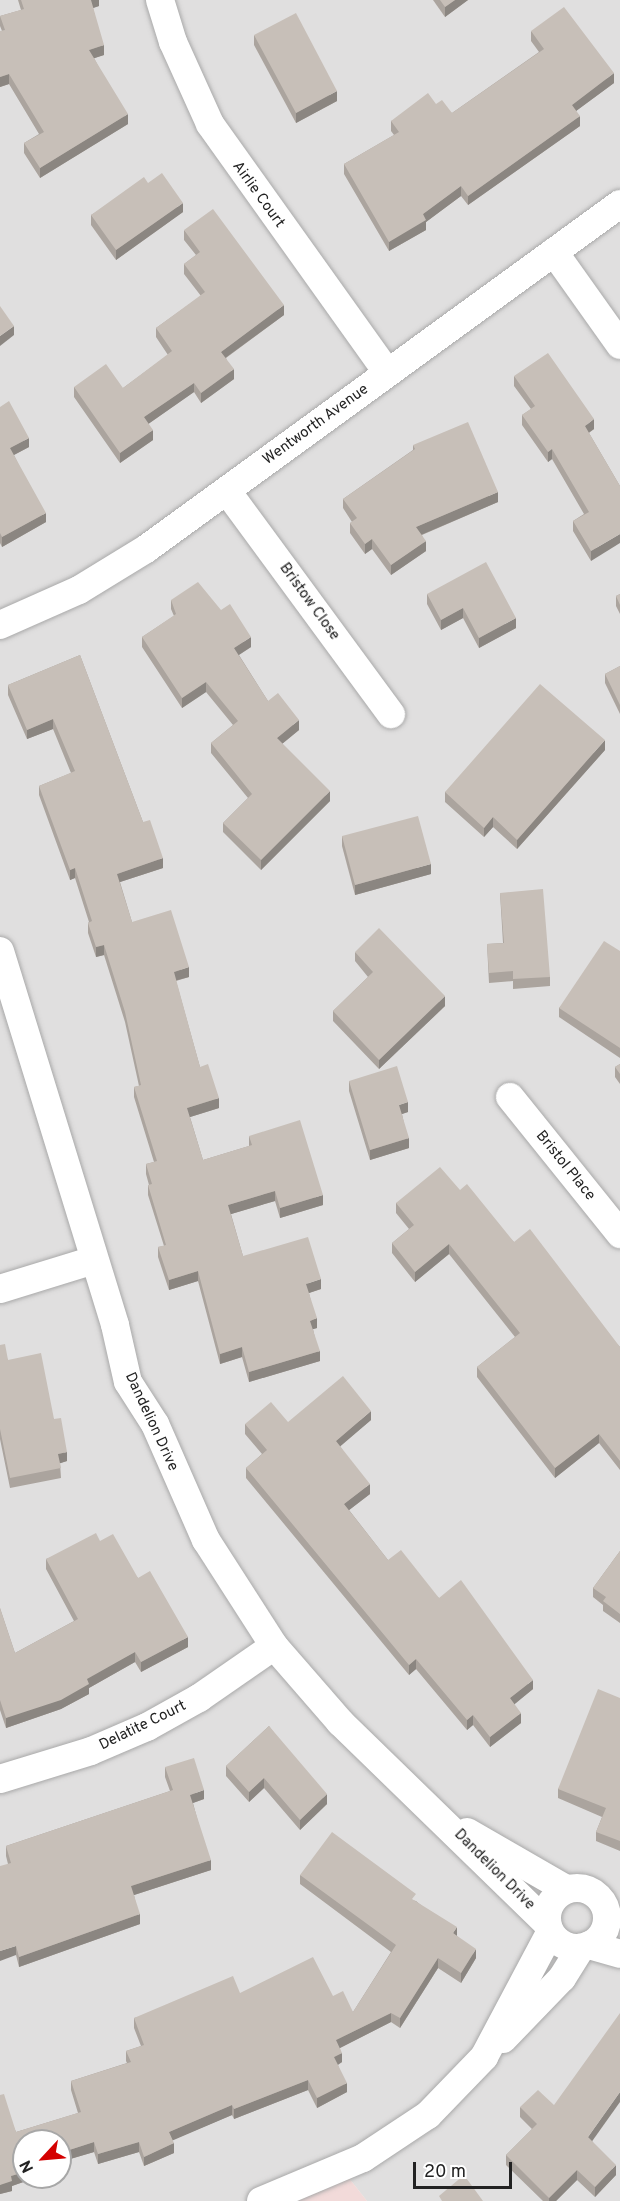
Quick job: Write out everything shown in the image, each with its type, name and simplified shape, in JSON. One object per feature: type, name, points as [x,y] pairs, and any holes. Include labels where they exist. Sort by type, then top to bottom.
[{"type":"street","name":"Airlie Court","points":[[160,0],[173,42],[210,124],[387,372]]},
{"type":"street","name":"Wentworth Avenue","points":[[0,625],[101,578],[227,490],[620,204]]},
{"type":"street","points":[[555,252],[620,345]]},
{"type":"street","name":"Bristow Close","points":[[227,490],[391,714]]},
{"type":"street","name":"Dandelion Drive","points":[[0,951],[94,1260],[128,1382],[155,1424],[206,1540],[274,1646],[361,1744],[441,1817],[549,1928]]},
{"type":"street","name":"Bristol Place","points":[[510,1097],[620,1234]]},
{"type":"street","points":[[0,1289],[94,1260]]},
{"type":"street","name":"Delatite Court","points":[[0,1779],[91,1751],[147,1727],[199,1698],[274,1646]]},
{"type":"street","name":"Dandelion Drive","points":[[441,1817],[566,1889]]},
{"type":"street","points":[[261,2201],[363,2158],[428,2115],[538,2006],[585,1946],[603,1933],[613,1913],[594,1893],[585,1888],[566,1889],[552,1899],[549,1928],[484,2057]]},
{"type":"street","points":[[549,1928],[563,1945],[585,1946],[620,1954]]},
{"type":"shaded area","points":[[0,0],[620,0],[620,2201],[367,2201],[341,2168],[261,2201],[0,2201]]},
{"type":"shaded area","points":[[341,2168],[367,2201],[261,2201]]},
{"type":"building","points":[[21,0],[91,0],[104,45],[89,50],[128,114],[40,168],[24,143],[44,132],[9,74],[0,77],[0,31],[5,30],[0,16],[24,9]]},
{"type":"building","points":[[440,0],[455,0],[445,7]]},
{"type":"building","points":[[564,7],[614,73],[572,105],[580,116],[468,196],[461,186],[423,214],[426,220],[389,242],[344,164],[399,132],[391,121],[428,93],[436,104],[442,100],[452,113],[544,49],[531,31]]},
{"type":"building","points":[[296,13],[337,91],[296,113],[254,35]]},
{"type":"building","points":[[162,173],[183,203],[116,250],[91,215],[144,177],[148,183]]},
{"type":"building","points":[[213,209],[284,305],[221,352],[234,369],[201,393],[194,383],[144,417],[153,430],[120,453],[74,387],[106,364],[123,388],[172,351],[156,328],[205,292],[184,264],[200,252],[184,230]]},
{"type":"building","points":[[0,306],[14,326],[0,336]]},
{"type":"building","points":[[548,353],[594,419],[585,426],[620,486],[620,534],[591,551],[573,521],[589,512],[552,449],[548,452],[522,415],[535,406],[514,376]]},
{"type":"building","points":[[9,401],[29,438],[10,448],[46,513],[2,537],[0,533],[0,407]]},
{"type":"building","points":[[468,422],[498,492],[416,527],[426,541],[391,565],[372,539],[365,544],[350,523],[357,518],[343,499],[415,449],[413,445]]},
{"type":"building","points":[[486,562],[516,618],[479,638],[463,608],[441,620],[427,594]]},
{"type":"building","points":[[198,582],[221,610],[230,604],[251,637],[234,648],[268,701],[278,693],[299,720],[277,738],[330,791],[261,860],[223,823],[252,794],[211,743],[238,721],[206,682],[182,698],[142,637],[176,614],[171,600]]},
{"type":"building","points":[[80,655],[143,822],[150,820],[163,858],[117,874],[132,922],[171,910],[189,967],[174,972],[200,1067],[208,1064],[219,1098],[187,1108],[203,1160],[252,1145],[249,1136],[300,1120],[323,1195],[280,1208],[275,1191],[228,1205],[243,1256],[308,1237],[321,1279],[306,1284],[317,1318],[310,1321],[320,1351],[249,1372],[242,1347],[220,1354],[198,1271],[169,1280],[158,1247],[166,1245],[148,1185],[152,1184],[146,1164],[157,1161],[134,1087],[141,1085],[125,1012],[104,945],[96,947],[88,923],[92,921],[75,868],[70,870],[39,786],[75,771],[53,719],[27,730],[8,685]]},
{"type":"building","points":[[620,666],[620,705],[605,674]]},
{"type":"building","points":[[540,684],[605,740],[517,840],[493,817],[484,828],[445,792]]},
{"type":"building","points":[[418,816],[431,864],[355,885],[342,836]]},
{"type":"building","points":[[543,889],[550,977],[513,979],[513,971],[489,973],[487,944],[504,943],[500,893]]},
{"type":"building","points":[[379,928],[445,996],[379,1060],[333,1011],[373,972],[355,952]]},
{"type":"building","points":[[604,941],[620,951],[620,1048],[559,1008]]},
{"type":"building","points":[[620,1064],[620,1074],[615,1067]]},
{"type":"building","points":[[397,1066],[408,1102],[399,1105],[409,1138],[370,1150],[349,1081]]},
{"type":"building","points":[[440,1167],[460,1190],[467,1184],[514,1242],[530,1229],[620,1347],[620,1461],[599,1434],[555,1468],[477,1367],[520,1333],[449,1244],[415,1272],[392,1243],[414,1225],[396,1203]]},
{"type":"building","points":[[5,1344],[8,1360],[41,1353],[54,1419],[61,1418],[67,1452],[58,1454],[61,1468],[10,1478],[0,1429],[0,1345]]},
{"type":"building","points":[[343,1376],[371,1411],[336,1441],[370,1484],[344,1504],[388,1560],[401,1550],[439,1598],[461,1580],[533,1680],[510,1698],[521,1713],[490,1737],[473,1715],[467,1720],[416,1659],[409,1665],[246,1468],[267,1450],[245,1424],[271,1402],[288,1422]]},
{"type":"building","points":[[96,1533],[100,1541],[113,1534],[138,1578],[150,1571],[188,1637],[141,1662],[135,1652],[87,1679],[89,1684],[61,1700],[6,1718],[0,1700],[0,1608],[15,1653],[78,1619],[46,1559]]},
{"type":"building","points":[[620,1551],[620,1614],[603,1601],[606,1597],[593,1588]]},
{"type":"building","points":[[598,1689],[620,1698],[620,1841],[596,1832],[606,1808],[558,1789]]},
{"type":"building","points":[[269,1726],[327,1794],[300,1820],[264,1778],[249,1792],[226,1766]]},
{"type":"building","points":[[194,1758],[204,1790],[190,1795],[211,1860],[131,1886],[140,1914],[19,1957],[16,1946],[0,1951],[0,1866],[11,1863],[6,1846],[173,1790],[165,1767]]},
{"type":"building","points":[[332,1832],[416,1894],[412,1899],[457,1927],[453,1933],[476,1949],[461,1973],[438,1958],[400,2018],[391,2013],[336,2040],[342,2053],[334,2057],[347,2083],[317,2098],[308,2080],[234,2109],[232,2105],[169,2132],[174,2143],[144,2157],[139,2142],[98,2154],[94,2142],[72,2149],[72,2129],[26,2129],[81,2112],[71,2081],[131,2062],[126,2051],[144,2045],[134,2018],[233,1976],[240,1993],[313,1957],[333,1996],[343,1991],[353,2012],[396,1945],[300,1875]]},
{"type":"building","points":[[620,2013],[620,2092],[588,2137],[616,2165],[595,2187],[577,2170],[549,2198],[506,2155],[537,2124],[520,2107],[538,2090],[554,2105]]},
{"type":"building","points":[[4,2094],[15,2129],[12,2129],[12,2181],[0,2185],[0,2095]]},
{"type":"building","points":[[464,2175],[483,2201],[442,2201],[439,2196]]}]
